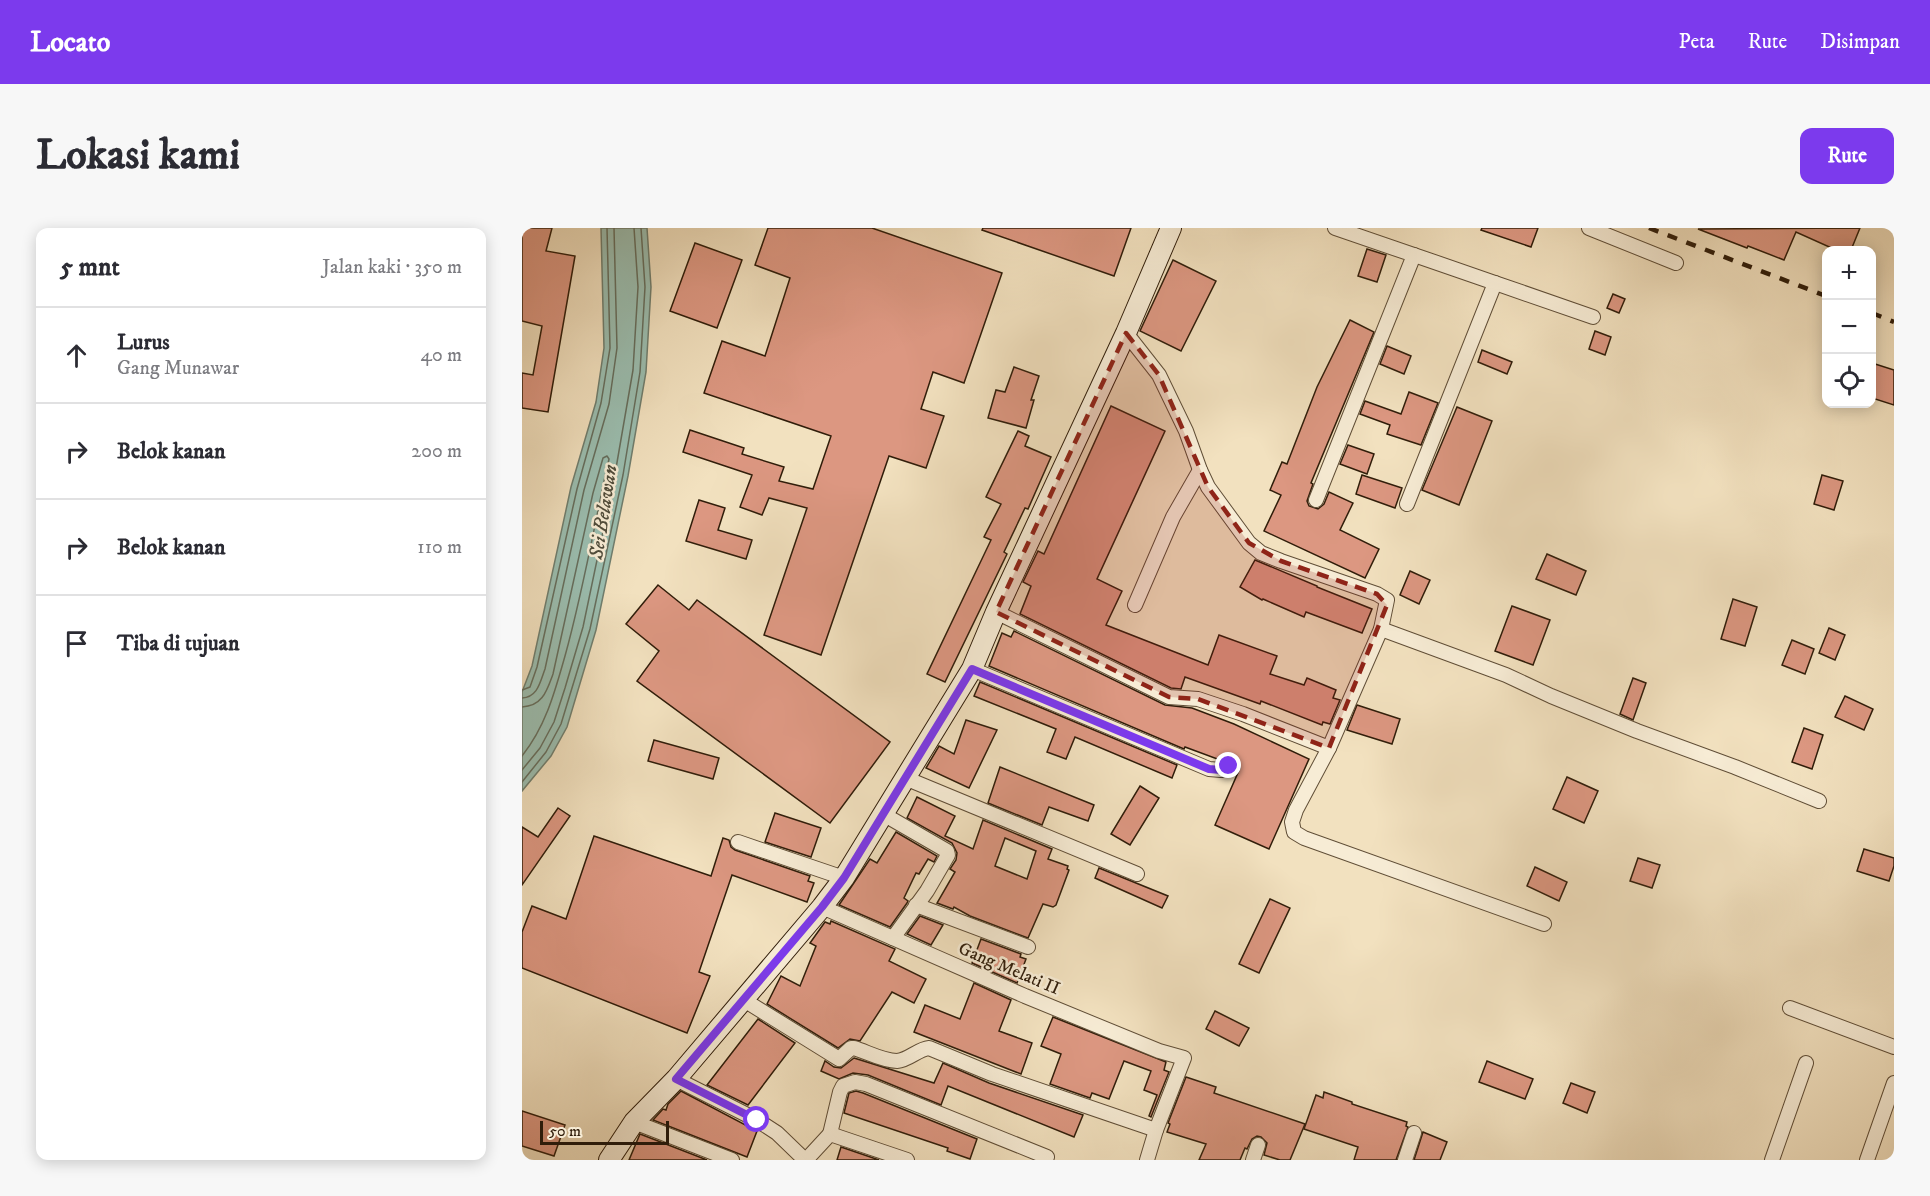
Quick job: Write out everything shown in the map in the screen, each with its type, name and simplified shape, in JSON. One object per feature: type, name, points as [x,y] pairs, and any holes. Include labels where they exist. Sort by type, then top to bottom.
[{"type":"street","points":[[609,1160],[634,1122],[676,1079],[744,1000],[844,878],[972,669],[996,612],[1126,333],[1171,228]]},
{"type":"street","points":[[1335,228],[1593,317]]},
{"type":"street","points":[[1589,228],[1676,263]]},
{"type":"street","points":[[1316,500],[1414,255]]},
{"type":"street","points":[[1407,504],[1495,283]]},
{"type":"street","points":[[1126,333],[1159,375],[1186,431],[1208,487],[1249,543],[1261,553],[1377,594],[1387,600],[1381,629],[1329,748],[1296,810],[1292,822],[1294,831],[1304,838],[1544,924]]},
{"type":"street","points":[[1135,605],[1173,517],[1200,470]]},
{"type":"street","points":[[996,612],[1169,697],[1198,699],[1329,748]]},
{"type":"street","points":[[1381,629],[1506,675],[1637,731],[1819,801]]},
{"type":"street","points":[[972,669],[1209,769],[1221,770],[1229,766]]},
{"type":"street","points":[[905,778],[1137,874]]},
{"type":"street","points":[[883,814],[947,851],[945,861],[927,891],[893,938]]},
{"type":"street","points":[[738,842],[844,878]]},
{"type":"street","points":[[916,905],[1028,947]]},
{"type":"street","name":"Gang Melati II","points":[[822,907],[1025,996],[1159,1051],[1184,1058],[1156,1130]]},
{"type":"street","points":[[744,1000],[839,1059],[851,1048],[898,1061],[914,1055],[923,1048],[929,1048],[993,1074],[1156,1130],[1148,1160]]},
{"type":"street","points":[[1790,1008],[1894,1047]]},
{"type":"street","points":[[1772,1160],[1806,1063]]},
{"type":"street","points":[[676,1079],[757,1120],[777,1133],[806,1160],[830,1134],[840,1092],[846,1084],[855,1082],[866,1084],[1049,1159]]},
{"type":"street","points":[[1867,1160],[1894,1083]]},
{"type":"street","points":[[634,1122],[732,1160]]},
{"type":"street","points":[[1405,1160],[1414,1133]]},
{"type":"street","points":[[830,1134],[908,1160]]},
{"type":"street","points":[[1253,1160],[1258,1145]]},
{"type":"highlighted area","points":[[1126,333],[1159,375],[1208,487],[1249,543],[1281,561],[1377,594],[1387,605],[1329,748],[1198,699],[1169,697],[996,612]]},
{"type":"water","name":"Sei Belawan","points":[[601,228],[647,228],[651,287],[646,372],[628,476],[596,630],[567,727],[551,756],[522,791],[522,692],[532,666],[571,487],[596,402],[604,348]]},
{"type":"building","points":[[522,228],[552,228],[546,251],[575,256],[548,412],[522,408],[522,373],[533,375],[542,326],[522,321]]},
{"type":"building","points":[[768,228],[872,228],[1002,273],[964,383],[933,372],[921,409],[944,416],[926,468],[889,456],[821,655],[764,635],[807,508],[769,498],[762,515],[740,507],[752,475],[683,452],[690,430],[744,448],[742,454],[784,467],[779,481],[813,489],[831,436],[704,393],[722,341],[765,356],[790,278],[755,265]]},
{"type":"building","points":[[983,228],[1131,228],[1114,276],[982,230]]},
{"type":"building","points":[[1482,228],[1538,228],[1531,247],[1481,230]]},
{"type":"building","points":[[1860,228],[1853,246],[1827,246],[1796,232],[1784,260],[1698,229]]},
{"type":"building","points":[[695,243],[742,260],[717,328],[670,311]]},
{"type":"building","points":[[1367,249],[1386,255],[1377,282],[1358,276]]},
{"type":"building","points":[[1173,260],[1216,281],[1181,351],[1140,331]]},
{"type":"building","points":[[1613,294],[1625,299],[1619,313],[1607,308]]},
{"type":"building","points":[[1350,320],[1374,332],[1311,483],[1313,484],[1307,501],[1309,506],[1318,509],[1324,504],[1329,492],[1353,503],[1340,530],[1379,549],[1365,578],[1264,531],[1281,495],[1270,490],[1282,462],[1287,464],[1317,387]]},
{"type":"building","points":[[1595,331],[1611,337],[1605,355],[1589,349]]},
{"type":"building","points":[[1387,346],[1411,356],[1404,374],[1380,364]]},
{"type":"building","points":[[1482,350],[1512,362],[1507,374],[1478,362]]},
{"type":"building","points":[[1876,364],[1894,370],[1894,405],[1876,399]]},
{"type":"building","points":[[1014,367],[1039,376],[1031,400],[1034,400],[1026,428],[988,418],[996,390],[1005,392]]},
{"type":"building","points":[[1409,392],[1438,403],[1421,445],[1387,434],[1390,425],[1360,414],[1365,401],[1401,414]]},
{"type":"building","points":[[1111,406],[1165,431],[1097,579],[1122,591],[1106,625],[1208,665],[1219,635],[1277,656],[1270,674],[1304,685],[1307,678],[1336,690],[1333,698],[1340,700],[1330,724],[1323,722],[1322,725],[1261,701],[1260,704],[1185,677],[1181,689],[1171,688],[1020,614],[1031,586],[1023,582],[1038,551],[1044,554]]},
{"type":"building","points":[[1457,407],[1492,421],[1459,505],[1422,490]]},
{"type":"building","points":[[1018,431],[1029,436],[1025,446],[1051,457],[1028,509],[1025,508],[1004,552],[1007,554],[945,682],[927,674],[991,540],[984,537],[1001,504],[986,497]]},
{"type":"building","points":[[1348,445],[1374,454],[1367,474],[1340,464]]},
{"type":"building","points":[[1362,475],[1402,488],[1395,508],[1356,494]]},
{"type":"building","points":[[1822,475],[1843,481],[1834,510],[1814,504]]},
{"type":"building","points":[[699,500],[725,508],[718,530],[752,540],[746,559],[686,541]]},
{"type":"building","points":[[1547,554],[1586,571],[1576,595],[1536,579]]},
{"type":"building","points":[[1255,560],[1372,609],[1362,633],[1306,612],[1304,617],[1262,600],[1240,587]]},
{"type":"building","points":[[1410,571],[1430,580],[1419,604],[1400,595]]},
{"type":"building","points":[[658,585],[689,610],[697,600],[890,742],[830,823],[637,681],[659,651],[626,624]]},
{"type":"building","points":[[1733,599],[1757,607],[1745,646],[1721,639]]},
{"type":"building","points":[[1512,606],[1550,620],[1533,665],[1495,651]]},
{"type":"building","points":[[1829,628],[1845,635],[1835,660],[1819,653]]},
{"type":"building","points":[[1014,631],[1165,705],[1192,708],[1234,724],[1309,759],[1269,849],[1215,825],[1240,768],[1234,759],[1229,757],[1220,760],[1185,747],[1184,749],[989,666],[1002,633],[1011,637]]},
{"type":"building","points":[[1792,640],[1814,649],[1805,674],[1782,665]]},
{"type":"building","points":[[1633,678],[1646,683],[1633,720],[1620,714]]},
{"type":"building","points":[[980,682],[1177,765],[1172,778],[1075,737],[1066,759],[1047,752],[1056,729],[974,696]]},
{"type":"building","points":[[1845,696],[1873,709],[1864,730],[1835,717]]},
{"type":"building","points":[[1357,705],[1400,719],[1392,744],[1347,730]]},
{"type":"building","points":[[966,720],[997,730],[969,788],[926,768],[939,746],[954,754]]},
{"type":"building","points":[[1804,728],[1823,735],[1812,769],[1792,762]]},
{"type":"building","points":[[654,740],[719,758],[713,779],[648,761]]},
{"type":"building","points":[[1000,767],[1094,805],[1088,821],[1049,807],[1042,825],[988,803]]},
{"type":"building","points":[[1567,777],[1598,791],[1584,823],[1553,809]]},
{"type":"building","points":[[1140,786],[1159,798],[1130,845],[1111,834]]},
{"type":"building","points":[[917,797],[955,816],[945,836],[973,849],[983,820],[1052,849],[1048,859],[1068,866],[1069,870],[1056,905],[1053,907],[1043,904],[1028,938],[970,916],[954,907],[953,909],[937,903],[955,872],[950,869],[956,860],[957,853],[952,843],[907,818]],"holes":[[[1005,838],[1036,851],[1027,879],[995,866]]]},
{"type":"building","points":[[558,808],[570,816],[522,885],[522,827],[538,837]]},
{"type":"building","points":[[775,813],[821,828],[811,857],[765,842]]},
{"type":"building","points":[[896,832],[937,856],[934,862],[928,859],[919,874],[916,873],[904,898],[908,901],[890,927],[839,905],[870,859],[877,863]]},
{"type":"building","points":[[594,836],[711,876],[723,838],[729,840],[731,847],[735,850],[810,876],[808,881],[814,883],[807,902],[732,875],[699,972],[710,976],[687,1033],[522,968],[522,932],[532,906],[566,919]]},
{"type":"building","points":[[1864,849],[1894,858],[1889,881],[1857,871]]},
{"type":"building","points":[[1638,858],[1660,865],[1652,888],[1630,881]]},
{"type":"building","points":[[1535,867],[1567,882],[1559,901],[1527,886]]},
{"type":"building","points":[[1099,868],[1168,896],[1162,908],[1095,878]]},
{"type":"building","points":[[1270,899],[1290,908],[1259,973],[1239,964]]},
{"type":"building","points":[[920,916],[943,925],[931,945],[907,934]]},
{"type":"building","points":[[831,921],[895,949],[889,961],[926,979],[914,1003],[892,992],[860,1041],[850,1039],[838,1048],[767,1004],[781,976],[800,986],[816,946],[810,943],[825,922],[830,924]]},
{"type":"building","points":[[981,939],[1021,954],[1020,957],[1026,959],[1017,983],[972,963]]},
{"type":"building","points":[[974,983],[1011,1000],[999,1031],[1032,1043],[1021,1074],[914,1032],[925,1005],[960,1019]]},
{"type":"building","points":[[1215,1011],[1249,1028],[1239,1046],[1206,1029]]},
{"type":"building","points":[[1053,1017],[1166,1062],[1164,1070],[1169,1072],[1151,1117],[1149,1116],[1157,1095],[1144,1090],[1151,1071],[1124,1061],[1109,1099],[1092,1093],[1090,1098],[1050,1084],[1061,1054],[1041,1046]]},
{"type":"building","points":[[758,1019],[795,1043],[748,1105],[707,1085]]},
{"type":"building","points":[[854,1058],[934,1083],[943,1063],[989,1083],[1083,1115],[1074,1137],[948,1086],[941,1105],[868,1075],[853,1073],[839,1079],[821,1071],[825,1061],[834,1067],[841,1068]]},
{"type":"building","points":[[1487,1061],[1533,1079],[1525,1099],[1479,1082]]},
{"type":"building","points":[[1186,1077],[1216,1087],[1214,1093],[1305,1124],[1290,1160],[1280,1160],[1264,1155],[1267,1143],[1257,1136],[1252,1139],[1247,1149],[1245,1148],[1240,1160],[1199,1160],[1206,1144],[1167,1132],[1170,1124],[1168,1123]]},
{"type":"building","points":[[1571,1083],[1595,1092],[1587,1113],[1563,1103]]},
{"type":"building","points":[[681,1091],[757,1131],[747,1157],[653,1120],[663,1109],[666,1110],[668,1104]]},
{"type":"building","points":[[856,1091],[977,1139],[970,1159],[947,1151],[948,1148],[844,1113],[849,1093]]},
{"type":"building","points":[[1324,1092],[1407,1122],[1408,1127],[1396,1160],[1354,1160],[1358,1147],[1304,1129],[1316,1095],[1323,1098]]},
{"type":"building","points":[[522,1111],[565,1125],[554,1156],[522,1146]]},
{"type":"building","points":[[1423,1132],[1447,1142],[1440,1160],[1414,1160]]},
{"type":"building","points":[[640,1134],[707,1160],[629,1160]]},
{"type":"building","points":[[841,1147],[879,1160],[837,1160]]},
{"type":"railway","points":[[1649,228],[1822,294]]},
{"type":"railway","points":[[1876,315],[1894,322]]},
{"type":"route","points":[[757,1120],[676,1079],[844,878],[972,669],[1209,769],[1221,770],[1229,766]]}]
